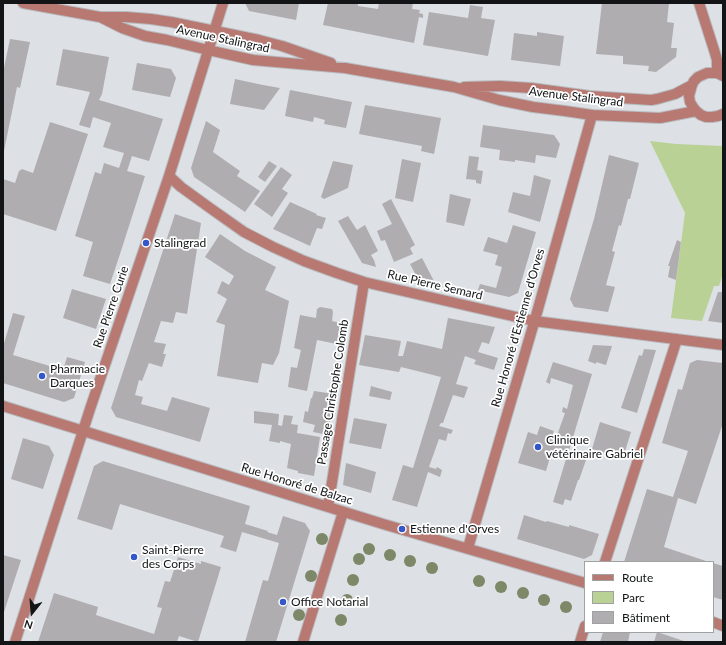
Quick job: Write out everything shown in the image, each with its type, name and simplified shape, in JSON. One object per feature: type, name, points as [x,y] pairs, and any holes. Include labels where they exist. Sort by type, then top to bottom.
[{"type":"street","name":"Avenue Stalingrad","points":[[23,3],[43,5],[100,17],[151,19],[214,31],[282,46],[344,68]]},
{"type":"street","name":"Rue Pierre Curie","points":[[15,642],[83,432],[169,176],[223,3]]},
{"type":"street","points":[[699,3],[715,53],[720,75]]},
{"type":"street","name":"Avenue Stalingrad","points":[[100,17],[122,28],[145,36],[253,60],[344,68],[454,87],[499,100],[534,106],[592,115],[660,118],[696,111]]},
{"type":"street","name":"Avenue Stalingrad","points":[[454,87],[516,87],[590,96],[651,100],[675,94],[692,85],[694,80],[707,73],[720,75]]},
{"type":"street","points":[[692,85],[689,96],[690,102],[696,111],[706,117],[723,114]]},
{"type":"street","name":"Rue Honoré d'Estienne d'Orves","points":[[468,548],[592,115]]},
{"type":"street","name":"Rue Pierre Semard","points":[[169,176],[181,187],[244,232],[310,264],[364,282],[534,321],[723,345]]},
{"type":"street","name":"Passage Christophe Colomb","points":[[328,507],[364,282]]},
{"type":"street","points":[[605,561],[677,339]]},
{"type":"street","name":"Rue Honoré de Balzac","points":[[3,406],[343,512],[584,583]]},
{"type":"street","points":[[303,642],[343,512]]},
{"type":"street","points":[[580,642],[584,629]]},
{"type":"green space","points":[[650,141],[676,144],[723,146],[723,274],[719,286],[714,286],[702,321],[671,318],[685,213]]},
{"type":"building","points":[[245,3],[299,3],[296,20],[249,11]]},
{"type":"building","points":[[328,3],[358,3],[358,6],[378,9],[379,3],[413,3],[412,9],[420,10],[419,13],[423,14],[423,18],[419,17],[414,43],[323,25]]},
{"type":"building","points":[[602,3],[669,3],[667,22],[674,23],[671,48],[677,48],[676,57],[656,72],[648,71],[649,66],[623,64],[623,56],[596,54]]},
{"type":"building","points":[[470,5],[483,7],[481,18],[495,20],[488,56],[423,45],[429,12],[468,18]]},
{"type":"building","points":[[537,32],[564,36],[560,66],[511,60],[514,33],[537,36]]},
{"type":"building","points":[[10,39],[30,42],[20,88],[17,87],[4,151],[3,73]]},
{"type":"building","points":[[63,49],[109,57],[102,94],[99,100],[163,119],[149,161],[132,156],[127,171],[145,176],[110,284],[83,276],[93,242],[75,236],[95,172],[101,174],[104,163],[119,168],[124,153],[103,147],[111,123],[93,117],[90,128],[79,125],[90,92],[56,85]]},
{"type":"building","points":[[137,63],[171,69],[176,78],[170,97],[132,90]]},
{"type":"building","points":[[235,79],[280,88],[264,110],[230,104]]},
{"type":"building","points":[[290,90],[352,102],[346,128],[324,124],[325,120],[314,117],[313,122],[285,116]]},
{"type":"building","points":[[365,105],[441,118],[434,154],[421,151],[422,146],[359,134]]},
{"type":"building","points":[[206,121],[220,130],[213,152],[240,171],[237,176],[260,191],[245,212],[194,177],[191,168]]},
{"type":"building","points":[[50,122],[88,134],[56,231],[3,214],[3,179],[15,183],[19,171],[22,169],[33,173]]},
{"type":"building","points":[[483,125],[554,135],[560,144],[556,158],[536,155],[535,163],[515,160],[515,162],[499,160],[500,150],[480,147]]},
{"type":"building","points":[[609,155],[639,163],[630,199],[628,199],[621,226],[619,225],[612,251],[615,252],[606,285],[615,287],[608,312],[574,307],[570,299],[594,219]]},
{"type":"building","points":[[469,156],[479,157],[477,170],[483,171],[481,184],[476,183],[476,180],[466,179]]},
{"type":"building","points":[[402,159],[421,163],[413,202],[395,198]]},
{"type":"building","points":[[269,161],[277,166],[265,182],[258,177]]},
{"type":"building","points":[[333,161],[353,165],[348,188],[324,199],[321,197]]},
{"type":"building","points":[[281,167],[292,175],[282,189],[288,193],[272,217],[254,204]]},
{"type":"building","points":[[534,175],[551,180],[540,222],[508,212],[513,192],[530,196]]},
{"type":"building","points":[[450,194],[471,199],[464,226],[446,222]]},
{"type":"building","points":[[391,199],[415,245],[410,248],[413,254],[394,262],[385,240],[381,241],[377,231],[392,224],[382,204]]},
{"type":"building","points":[[290,202],[317,214],[316,215],[326,218],[322,229],[317,228],[310,246],[273,229]]},
{"type":"building","points":[[175,214],[201,223],[187,314],[176,312],[173,323],[161,321],[154,342],[166,344],[163,354],[166,354],[162,367],[149,363],[142,381],[139,380],[135,395],[143,397],[141,404],[167,411],[172,397],[210,408],[200,442],[116,417],[111,408]]},
{"type":"building","points":[[348,216],[357,230],[365,225],[378,251],[371,255],[376,267],[362,263],[338,221]]},
{"type":"building","points":[[513,225],[536,232],[518,293],[509,297],[478,290],[480,284],[496,288],[502,267],[495,265],[498,255],[483,251],[488,237],[507,243]]},
{"type":"building","points":[[220,234],[245,251],[276,267],[265,290],[289,301],[279,353],[273,365],[262,363],[258,383],[217,376],[225,325],[216,322],[227,299],[217,293],[222,281],[229,285],[234,276],[205,257]]},
{"type":"building","points":[[677,240],[681,242],[676,280],[668,277],[670,266],[668,266]]},
{"type":"building","points":[[422,258],[434,281],[417,277],[410,264]]},
{"type":"building","points":[[72,289],[106,299],[96,329],[63,318]]},
{"type":"building","points":[[718,292],[723,292],[723,323],[708,321]]},
{"type":"building","points":[[320,307],[332,309],[332,321],[341,323],[337,344],[317,340],[307,391],[288,387],[291,367],[297,368],[301,350],[294,348],[300,315],[316,318],[317,309]]},
{"type":"building","name":"Pharmacie Darques","points":[[13,313],[25,316],[13,355],[63,370],[67,357],[85,362],[74,398],[64,402],[3,383],[3,347]]},
{"type":"building","points":[[448,318],[495,327],[489,344],[482,342],[478,352],[498,358],[494,370],[474,364],[476,360],[465,356],[456,384],[468,387],[464,398],[453,395],[443,423],[439,426],[453,430],[451,434],[448,433],[446,441],[439,439],[429,467],[436,469],[437,467],[442,470],[440,477],[428,472],[417,507],[392,500],[403,465],[413,468],[441,377],[401,367],[399,372],[359,365],[365,335],[401,341],[398,356],[403,356],[407,341],[442,349]]},
{"type":"building","points":[[593,345],[612,346],[606,365],[588,361]]},
{"type":"building","points":[[644,349],[656,350],[637,413],[621,408],[639,355],[642,356]]},
{"type":"building","points":[[697,360],[723,363],[723,423],[696,504],[678,498],[664,547],[706,561],[624,561],[647,489],[673,497],[688,451],[662,443],[678,389],[682,390],[690,363]]},
{"type":"building","points":[[553,362],[592,374],[568,454],[586,460],[571,501],[565,499],[563,505],[553,502],[566,459],[551,454],[546,471],[518,463],[528,432],[537,435],[540,426],[554,431],[551,439],[555,441],[565,413],[562,412],[563,407],[567,409],[573,385],[551,378],[550,384],[546,382]]},
{"type":"building","points":[[371,386],[392,392],[390,400],[369,396]]},
{"type":"building","points":[[314,391],[334,394],[328,435],[313,432],[315,425],[303,422],[305,411],[308,412]]},
{"type":"building","points":[[254,411],[279,414],[278,425],[282,426],[284,415],[293,416],[291,424],[298,425],[297,433],[320,437],[314,476],[298,473],[298,471],[287,468],[291,444],[280,441],[280,443],[269,441],[272,425],[254,423]]},
{"type":"building","points":[[354,418],[387,424],[381,449],[349,443]]},
{"type":"building","points":[[600,422],[631,432],[623,458],[592,449]]},
{"type":"building","points":[[23,438],[49,446],[54,455],[43,489],[11,479]]},
{"type":"building","points":[[103,461],[250,506],[245,524],[268,531],[267,532],[277,535],[283,516],[305,523],[310,531],[276,642],[245,642],[263,580],[268,581],[279,543],[242,532],[236,552],[220,547],[224,536],[120,504],[112,530],[77,519],[94,466]]},
{"type":"building","points":[[346,463],[376,472],[371,493],[343,485]]},
{"type":"building","points":[[524,515],[546,522],[569,527],[569,525],[599,534],[592,555],[584,559],[517,539]]},
{"type":"building","points":[[3,555],[21,560],[3,615]]},
{"type":"building","points":[[178,557],[201,564],[201,561],[221,567],[198,642],[179,636],[177,642],[38,642],[54,593],[98,607],[96,615],[154,634],[162,608],[157,607],[165,581],[170,582]]},
{"type":"building","points":[[714,563],[723,566],[723,600],[714,597]]},
{"type":"building","points":[[603,633],[630,633],[628,642],[600,642]]},
{"type":"building","points":[[657,633],[660,633],[687,642],[654,642]]},
{"type":"place","name":"Stalingrad","points":[[146,243]]},
{"type":"place","name":"Pharmacie Darques","points":[[42,376]]},
{"type":"place","name":"Clinique vétérinaire Gabriel","points":[[538,447]]},
{"type":"place","name":"Estienne d'Orves","points":[[402,529]]},
{"type":"place","name":"Saint-Pierre des Corps","points":[[134,557]]},
{"type":"place","name":"Office Notarial","points":[[283,602]]}]
